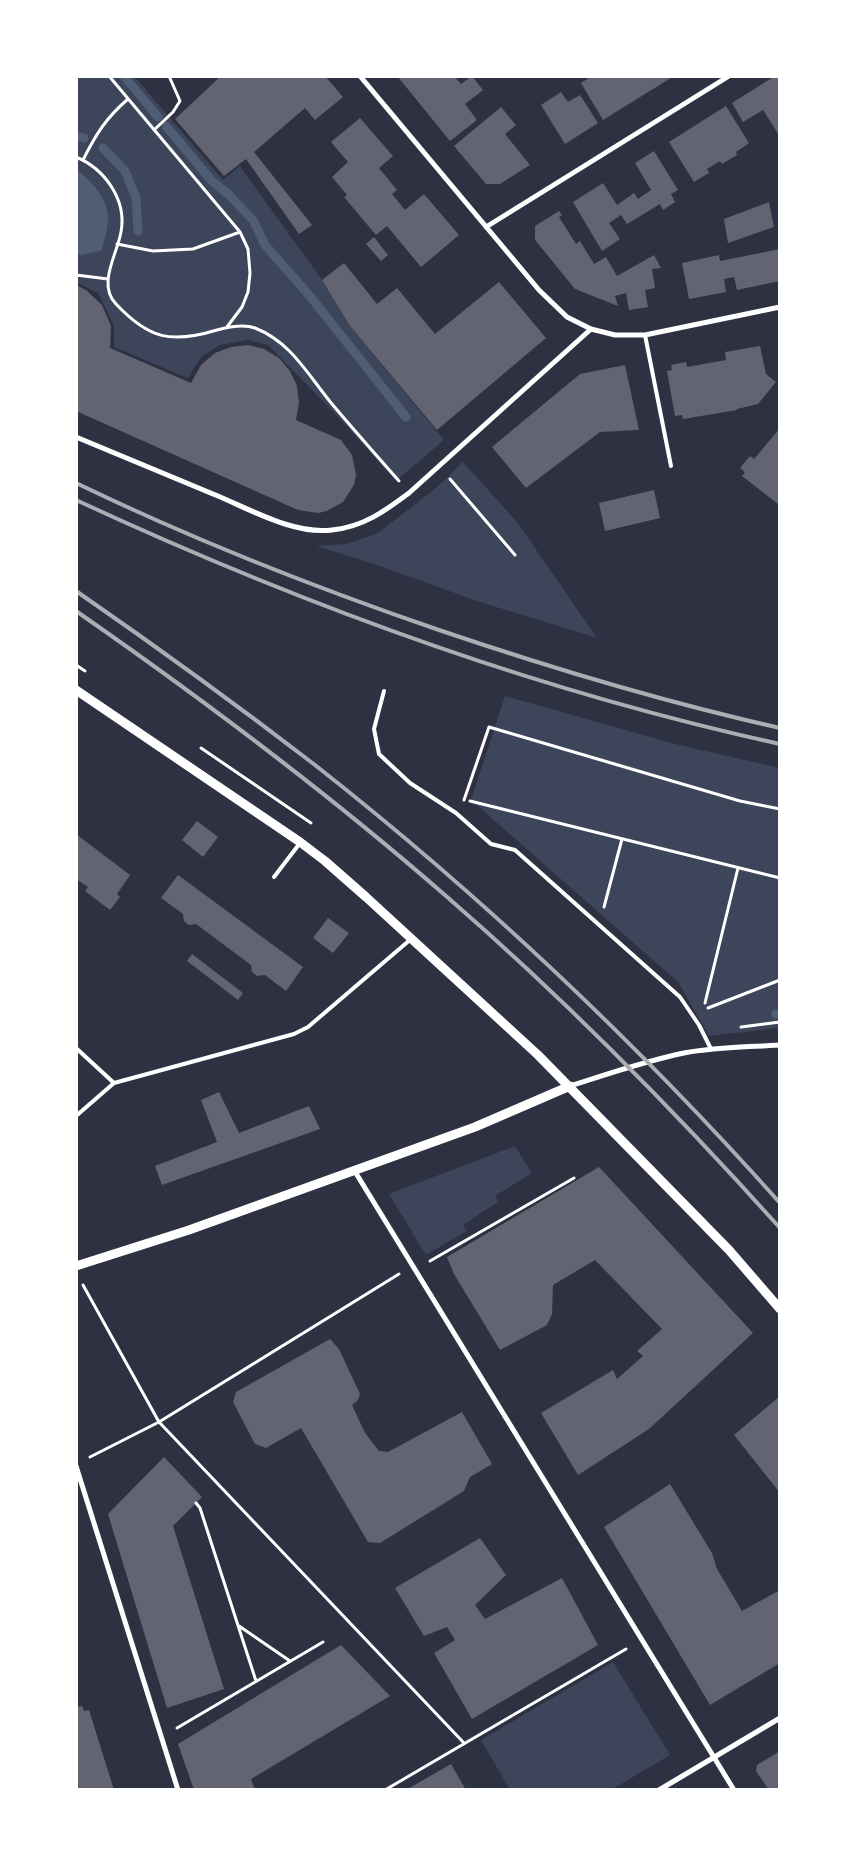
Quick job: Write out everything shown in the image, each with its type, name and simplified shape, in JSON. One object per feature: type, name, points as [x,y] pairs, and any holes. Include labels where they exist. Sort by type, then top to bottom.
[{"type":"street","points":[[360,76],[539,290],[568,317],[591,329],[615,335],[645,334],[780,307]]},
{"type":"street","points":[[486,227],[729,76]]},
{"type":"street","points":[[76,437],[287,525],[330,531],[352,527],[377,516],[409,492],[591,329]]},
{"type":"street","points":[[76,690],[300,842],[325,861],[412,938],[570,1086],[729,1250],[780,1309]]},
{"type":"street","points":[[76,1266],[189,1230],[475,1127],[570,1086],[658,1058],[710,1049],[780,1045]]},
{"type":"street","points":[[354,1170],[734,1790]]},
{"type":"street","points":[[76,1466],[178,1790]]},
{"type":"street","points":[[659,1790],[780,1718]]},
{"type":"lane","points":[[645,334],[671,466]]},
{"type":"lane","points":[[384,691],[374,729],[379,754],[410,783],[456,813],[492,844],[515,850],[680,998],[699,1025],[710,1049]]},
{"type":"lane","points":[[274,877],[300,842]]},
{"type":"lane","points":[[76,1116],[114,1083],[294,1034],[308,1027],[412,938]]},
{"type":"lane","points":[[76,1048],[114,1083]]},
{"type":"path","points":[[109,76],[240,232],[248,248],[250,272],[248,292],[242,306],[227,327]]},
{"type":"path","points":[[154,130],[173,112],[180,101],[169,76]]},
{"type":"path","points":[[83,160],[96,132],[114,111],[128,99]]},
{"type":"path","points":[[76,157],[99,171],[118,198],[121,232],[108,279],[109,293],[114,302],[132,320],[156,336],[180,338],[227,327],[252,326],[267,333],[288,348],[330,402],[409,492]]},
{"type":"path","points":[[117,244],[152,251],[193,249],[240,232]]},
{"type":"path","points":[[76,275],[108,279]]},
{"type":"path","points":[[438,466],[515,555]]},
{"type":"path","points":[[456,813],[464,799],[489,727],[740,801],[780,809]]},
{"type":"path","points":[[464,799],[780,878]]},
{"type":"path","points":[[604,908],[622,839]]},
{"type":"path","points":[[738,868],[703,1010],[780,980]]},
{"type":"path","points":[[84,1460],[159,1422],[413,1268],[574,1178]]},
{"type":"path","points":[[81,1280],[159,1422],[464,1743]]},
{"type":"path","points":[[196,1503],[200,1508],[256,1681]]},
{"type":"path","points":[[238,1626],[290,1660]]},
{"type":"path","points":[[385,1790],[641,1640]]},
{"type":"path","points":[[162,1737],[323,1642]]},
{"type":"shaded area","points":[[76,76],[134,76],[223,180],[240,166],[322,280],[350,326],[444,440],[396,481],[345,424],[268,345],[248,340],[220,345],[201,357],[188,378],[114,347],[114,326],[98,293],[76,282]]},
{"type":"shaded area","points":[[76,169],[99,192],[108,214],[108,225],[102,250],[83,255],[76,254]]},
{"type":"shaded area","points":[[463,462],[517,522],[597,638],[480,602],[377,565],[316,546],[347,544],[378,533],[436,488]]},
{"type":"shaded area","points":[[505,696],[679,745],[780,768],[780,1028],[709,1036],[678,982],[471,800]]},
{"type":"shaded area","points":[[515,1146],[532,1173],[495,1196],[498,1202],[463,1225],[467,1231],[426,1255],[389,1194]]},
{"type":"shaded area","points":[[613,1662],[670,1755],[611,1790],[510,1790],[481,1740]]},
{"type":"building","points":[[221,76],[325,76],[343,97],[315,120],[305,108],[254,152],[312,225],[299,234],[246,159],[224,176],[175,119]]},
{"type":"building","points":[[399,76],[454,76],[461,84],[472,76],[483,90],[465,104],[477,120],[450,141]]},
{"type":"building","points":[[592,76],[674,76],[603,120],[581,83]]},
{"type":"building","points":[[775,76],[780,76],[780,137],[763,110],[743,122],[732,103]]},
{"type":"building","points":[[561,92],[568,102],[580,95],[598,123],[565,144],[541,105]]},
{"type":"building","points":[[726,106],[749,143],[736,152],[737,155],[722,164],[720,161],[707,169],[709,173],[694,182],[669,142]]},
{"type":"building","points":[[501,107],[516,125],[505,134],[530,165],[500,184],[486,184],[454,146]]},
{"type":"building","points":[[360,118],[393,156],[379,168],[397,190],[392,194],[405,210],[424,194],[459,235],[421,267],[387,226],[376,235],[344,197],[347,195],[332,177],[348,162],[331,142]]},
{"type":"building","points":[[654,151],[678,190],[671,194],[675,202],[663,210],[660,204],[627,224],[621,215],[609,223],[620,239],[602,251],[573,202],[603,183],[617,205],[634,193],[638,199],[651,190],[635,163]]},
{"type":"building","points":[[769,202],[774,227],[728,243],[724,219]]},
{"type":"building","points":[[559,211],[562,215],[559,217],[576,244],[580,241],[594,264],[606,257],[617,276],[654,255],[661,268],[652,269],[655,288],[645,290],[648,307],[629,310],[626,293],[615,296],[618,306],[575,289],[535,240],[535,226]]},
{"type":"building","points":[[374,237],[388,255],[381,261],[366,244]]},
{"type":"building","points":[[780,249],[780,281],[737,290],[734,277],[724,279],[726,292],[689,299],[682,263],[719,255],[720,261]]},
{"type":"building","points":[[344,263],[377,304],[397,288],[435,334],[499,282],[546,338],[437,430],[350,326],[322,280]]},
{"type":"building","points":[[76,285],[86,290],[102,305],[111,326],[110,348],[191,383],[201,365],[215,353],[231,347],[248,345],[264,349],[279,358],[290,371],[297,386],[299,403],[296,420],[341,440],[352,455],[356,475],[354,485],[343,502],[327,511],[318,513],[298,510],[76,411]]},
{"type":"building","points":[[760,346],[766,374],[776,382],[758,404],[737,410],[683,419],[682,415],[675,416],[667,371],[672,370],[671,365],[686,362],[687,367],[726,360],[725,352]]},
{"type":"building","points":[[625,365],[639,430],[600,432],[526,488],[492,447],[580,374]]},
{"type":"building","points":[[780,428],[780,501],[778,504],[742,476],[745,472],[740,468],[750,456],[754,459]]},
{"type":"building","points":[[654,490],[660,518],[605,531],[599,503]]},
{"type":"building","points":[[197,821],[218,837],[203,857],[182,840]]},
{"type":"building","points":[[76,834],[130,875],[117,894],[120,897],[110,910],[85,891],[88,887],[76,879]]},
{"type":"building","points":[[178,875],[303,967],[286,991],[265,975],[257,976],[252,972],[251,965],[196,924],[189,925],[184,921],[183,914],[161,898]]},
{"type":"building","points":[[328,918],[349,933],[333,953],[313,938]]},
{"type":"building","points":[[192,954],[243,993],[238,1000],[187,961]]},
{"type":"building","points":[[219,1092],[239,1133],[309,1106],[320,1129],[162,1185],[155,1166],[217,1142],[201,1100]]},
{"type":"building","points":[[599,1167],[753,1333],[649,1429],[578,1475],[541,1413],[613,1370],[617,1379],[643,1356],[637,1351],[662,1329],[595,1260],[553,1285],[552,1314],[547,1325],[500,1350],[454,1274],[447,1257]]},
{"type":"building","points":[[330,1339],[339,1349],[360,1394],[358,1400],[352,1405],[365,1433],[379,1451],[388,1452],[462,1412],[492,1464],[470,1477],[464,1491],[380,1543],[368,1542],[301,1428],[266,1448],[255,1444],[233,1402],[236,1392]]},
{"type":"building","points":[[780,1396],[780,1493],[734,1435]]},
{"type":"building","points":[[164,1457],[202,1497],[173,1526],[224,1689],[167,1708],[108,1514]]},
{"type":"building","points":[[670,1484],[712,1553],[717,1569],[742,1611],[780,1590],[780,1663],[710,1705],[604,1527]]},
{"type":"building","points":[[480,1538],[506,1575],[475,1605],[485,1619],[562,1578],[598,1645],[472,1719],[434,1653],[455,1640],[447,1627],[424,1636],[395,1588]]},
{"type":"building","points":[[341,1645],[390,1696],[251,1779],[255,1790],[194,1790],[178,1744]]},
{"type":"building","points":[[82,1706],[84,1711],[89,1710],[114,1790],[76,1790],[76,1707]]},
{"type":"building","points":[[780,1751],[780,1790],[769,1790],[756,1771],[757,1765]]},
{"type":"building","points":[[451,1764],[466,1790],[406,1790]]},
{"type":"waterway","points":[[124,76],[158,117]]},
{"type":"waterway","points":[[166,126],[212,181],[228,194],[253,220],[265,245],[309,295],[406,417]]},
{"type":"waterway","points":[[76,136],[84,138]]},
{"type":"waterway","points":[[103,148],[125,171],[136,198],[138,231]]},
{"type":"railway","points":[[76,483],[165,524],[256,562],[439,630],[608,684],[780,728]]},
{"type":"railway","points":[[76,500],[247,575],[422,641],[510,671],[599,698],[689,723],[780,744]]},
{"type":"railway","points":[[76,591],[197,676],[315,765],[439,867],[499,920],[615,1029],[780,1203]]},
{"type":"railway","points":[[76,611],[265,748],[446,896],[576,1015],[660,1099],[780,1228]]}]
